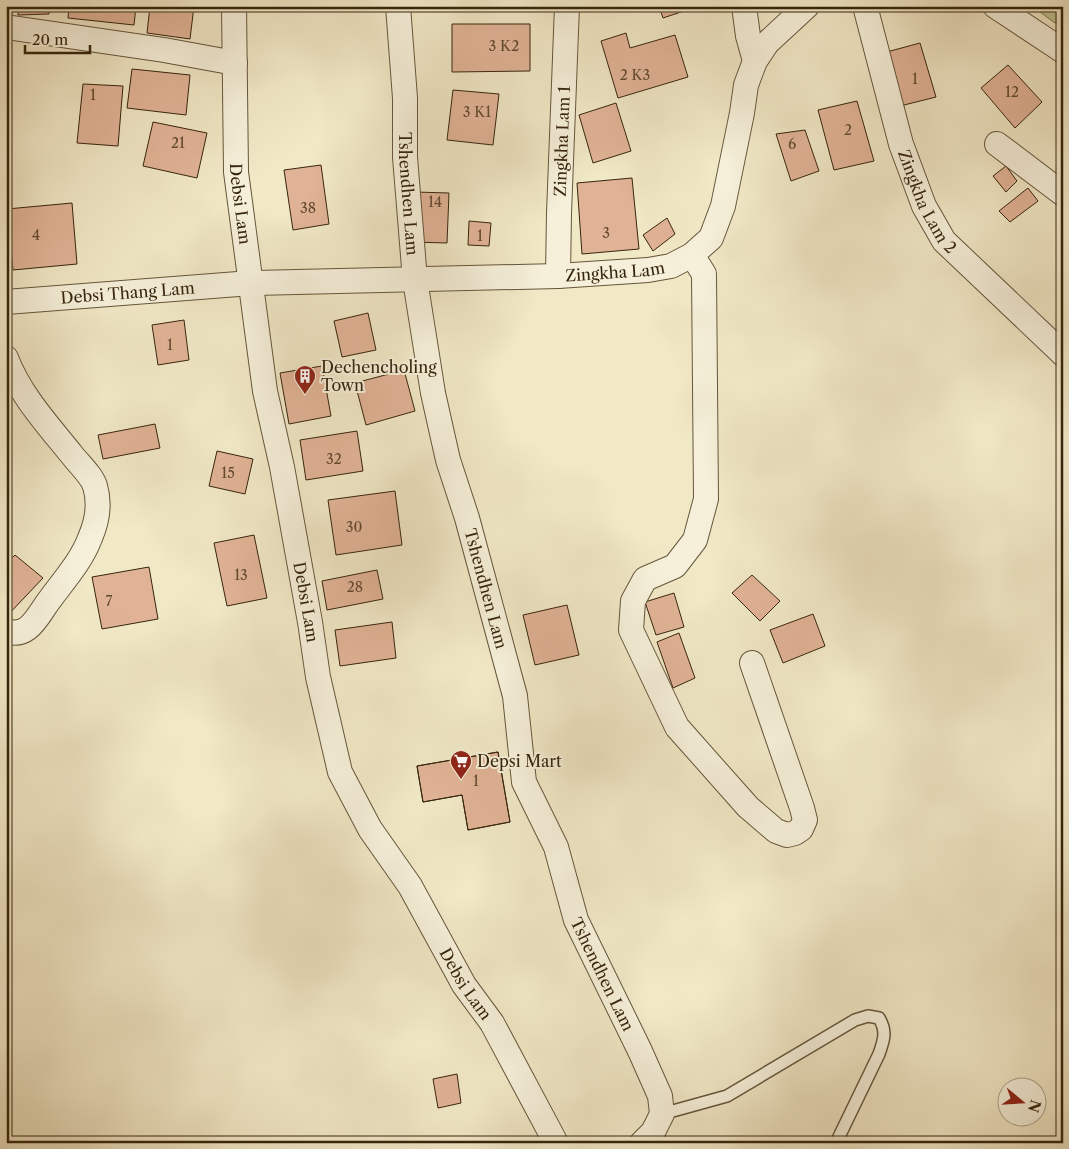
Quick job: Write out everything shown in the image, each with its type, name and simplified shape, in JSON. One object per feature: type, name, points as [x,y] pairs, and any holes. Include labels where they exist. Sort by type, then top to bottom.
[{"type":"street","name":"Debsi Lam","points":[[234,6],[236,172],[265,391],[282,467],[318,677],[340,772],[370,828],[410,886],[464,985],[492,1023],[556,1143]]},
{"type":"street","name":"Tshendhen Lam","points":[[398,6],[404,98],[405,157],[415,280],[433,393],[448,460],[467,518],[515,696],[524,782],[556,847],[576,920],[660,1096],[662,1114]]},
{"type":"street","name":"Zingkha Lam 1","points":[[558,276],[567,6]]},
{"type":"street","points":[[744,6],[748,36],[755,61]]},
{"type":"street","name":"Zingkha Lam","points":[[251,283],[558,276],[648,270],[671,266],[692,255],[711,238],[723,206],[746,85],[755,61],[767,43],[808,6]]},
{"type":"street","name":"Zingkha Lam 2","points":[[866,6],[901,144],[924,206],[944,241],[1063,354]]},
{"type":"street","points":[[995,6],[1063,51]]},
{"type":"street","points":[[6,27],[164,50],[235,63]]},
{"type":"street","points":[[997,144],[1063,194]]},
{"type":"street","points":[[692,255],[704,274],[706,499],[695,540],[676,566],[645,579],[633,600],[631,630],[676,727],[748,807],[776,831],[787,835],[801,829],[805,820],[752,663]]},
{"type":"street","name":"Debsi Thang Lam","points":[[6,302],[251,283]]},
{"type":"street","points":[[6,358],[24,392],[94,484],[98,506],[96,522],[90,539],[75,566],[34,622],[24,632],[14,634],[6,631]]},
{"type":"street","points":[[642,1143],[653,1132],[662,1114]]},
{"type":"lane","points":[[662,1114],[727,1096],[855,1020],[868,1016],[879,1018],[885,1027],[884,1040],[836,1143]]},
{"type":"green space","points":[[1032,6],[1063,6],[1063,16],[1055,23]]},
{"type":"building","points":[[19,6],[50,6],[49,14],[18,15]]},
{"type":"building","points":[[69,6],[136,6],[134,25],[68,18]]},
{"type":"building","points":[[150,6],[194,6],[190,39],[147,33]]},
{"type":"building","points":[[406,6],[468,6],[468,9],[407,11]]},
{"type":"building","points":[[659,6],[699,6],[663,18]]},
{"type":"building","points":[[452,24],[530,24],[530,71],[452,72]]},
{"type":"building","points":[[626,33],[630,48],[675,35],[688,77],[618,98],[601,41]]},
{"type":"building","points":[[920,43],[936,97],[896,107],[883,53]]},
{"type":"building","points":[[1008,65],[1042,102],[1015,128],[981,88]]},
{"type":"building","points":[[132,69],[190,75],[186,115],[127,108]]},
{"type":"building","points":[[83,84],[123,86],[118,146],[77,143]]},
{"type":"building","points":[[453,90],[499,94],[493,145],[447,140]]},
{"type":"building","points":[[857,101],[874,161],[834,170],[818,110]]},
{"type":"building","points":[[616,103],[631,151],[593,163],[579,115]]},
{"type":"building","points":[[153,122],[207,133],[197,178],[143,166]]},
{"type":"building","points":[[805,130],[819,171],[791,181],[776,134]]},
{"type":"building","points":[[321,165],[329,224],[293,230],[284,170]]},
{"type":"building","points":[[1006,166],[1017,181],[1006,192],[993,176]]},
{"type":"building","points":[[632,178],[639,249],[582,254],[577,183]]},
{"type":"building","points":[[1028,188],[1038,201],[1010,222],[999,211]]},
{"type":"building","points":[[415,192],[449,193],[447,243],[413,242]]},
{"type":"building","points":[[72,203],[77,264],[13,270],[7,209]]},
{"type":"building","points":[[667,218],[675,234],[653,251],[643,235]]},
{"type":"building","points":[[469,221],[491,223],[489,246],[468,245]]},
{"type":"building","points":[[368,313],[376,350],[342,357],[334,321]]},
{"type":"building","points":[[184,320],[189,360],[158,365],[152,325]]},
{"type":"building","name":"Dechencholing Town","points":[[322,366],[331,416],[289,424],[280,373]]},
{"type":"building","points":[[404,370],[415,411],[366,425],[355,383]]},
{"type":"building","points":[[155,424],[160,448],[103,459],[98,435]]},
{"type":"building","points":[[357,431],[363,471],[306,480],[300,440]]},
{"type":"building","points":[[217,451],[253,459],[245,494],[209,486]]},
{"type":"building","points":[[395,491],[402,545],[336,555],[328,500]]},
{"type":"building","points":[[254,535],[267,598],[227,606],[214,543]]},
{"type":"building","points":[[15,555],[43,578],[6,617],[6,564]]},
{"type":"building","points":[[149,567],[158,619],[102,629],[92,577]]},
{"type":"building","points":[[377,570],[383,599],[327,610],[322,581]]},
{"type":"building","points":[[752,575],[780,601],[760,621],[732,593]]},
{"type":"building","points":[[674,593],[684,627],[656,635],[645,602]]},
{"type":"building","points":[[567,605],[579,655],[535,665],[523,615]]},
{"type":"building","points":[[813,614],[825,646],[783,663],[770,630]]},
{"type":"building","points":[[392,622],[396,658],[340,666],[335,630]]},
{"type":"building","points":[[679,633],[695,678],[673,688],[657,642]]},
{"type":"building","name":"Depsi Mart","points":[[498,752],[510,822],[468,830],[462,795],[423,802],[417,766]]},
{"type":"building","name":"Depsi Mart","points":[[498,752],[510,822],[468,830],[462,795],[423,802],[417,766]]},
{"type":"building","points":[[457,1074],[461,1103],[438,1108],[433,1079]]},
{"type":"place","name":"Dechencholing Town","points":[[305,395]]},
{"type":"place","name":"Depsi Mart","points":[[461,780]]}]
